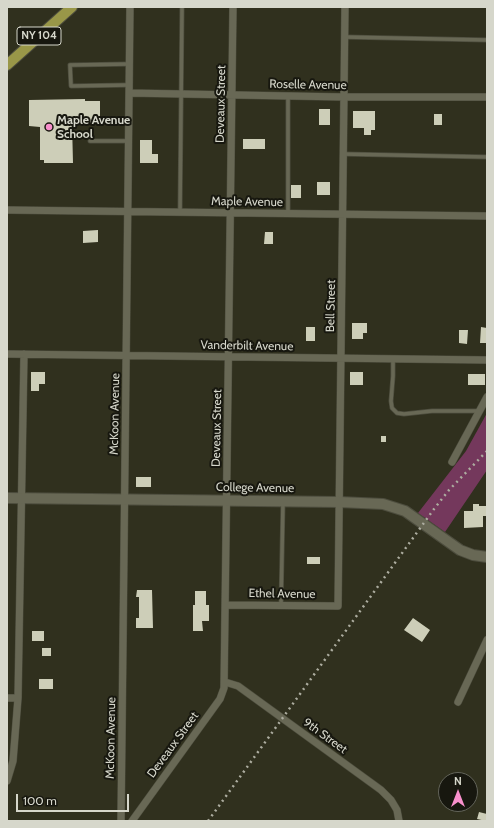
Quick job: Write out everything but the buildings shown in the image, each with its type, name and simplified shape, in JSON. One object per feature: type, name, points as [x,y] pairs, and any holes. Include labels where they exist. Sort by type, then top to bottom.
[{"type":"main road","name":"NY 104","points":[[7,65],[72,7]]},
{"type":"main road","name":"College Avenue","points":[[7,498],[227,500],[383,504],[396,507],[414,517],[460,550],[473,555],[487,557]]},
{"type":"street","name":"McKoon Avenue","points":[[121,821],[130,7]]},
{"type":"street","name":"Deveaux Street","points":[[132,821],[224,692],[233,7]]},
{"type":"street","name":"Bell Street","points":[[338,606],[345,7]]},
{"type":"street","name":"Roselle Avenue","points":[[129,93],[344,97],[487,97]]},
{"type":"street","name":"Maple Avenue","points":[[7,210],[487,216]]},
{"type":"street","name":"Vanderbilt Avenue","points":[[7,354],[487,360]]},
{"type":"street","points":[[7,781],[13,761],[18,698],[24,354]]},
{"type":"street","points":[[452,462],[487,397]]},
{"type":"street","name":"Ethel Avenue","points":[[226,605],[338,606]]},
{"type":"street","points":[[458,702],[487,640]]},
{"type":"street","name":"9th Street","points":[[225,682],[238,686],[381,790],[391,800],[397,810],[399,821]]},
{"type":"street","points":[[7,698],[18,698]]},
{"type":"lane","points":[[180,212],[182,7]]},
{"type":"lane","points":[[345,37],[487,40]]},
{"type":"lane","points":[[129,85],[71,86],[70,65],[130,64]]},
{"type":"lane","points":[[288,96],[288,214]]},
{"type":"lane","points":[[90,140],[129,140]]},
{"type":"lane","points":[[343,154],[487,157]]},
{"type":"lane","points":[[393,359],[391,402],[392,408],[397,414],[432,411],[480,411]]},
{"type":"lane","points":[[281,605],[283,501]]},
{"type":"shaded area","points":[[487,413],[487,470],[445,532],[418,513],[466,451]]},
{"type":"railway","points":[[208,821],[434,509],[449,490],[487,451]]},
{"type":"place","name":"Maple Avenue School","points":[[49,127]]}]
